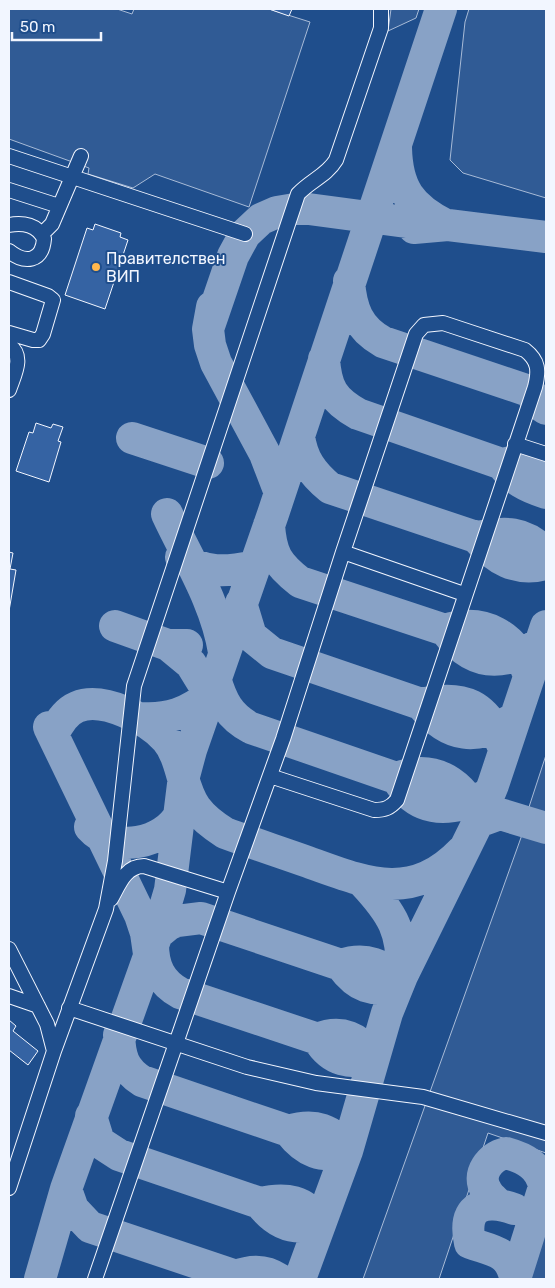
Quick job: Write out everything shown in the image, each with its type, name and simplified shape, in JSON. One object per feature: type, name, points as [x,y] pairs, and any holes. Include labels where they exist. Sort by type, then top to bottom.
[{"type":"street","points":[[9,1188],[54,1051],[106,909],[115,861],[134,686],[298,194],[306,185],[330,171],[336,160],[380,28],[381,9]]},
{"type":"street","points":[[9,156],[245,234]]},
{"type":"street","points":[[42,234],[52,224],[81,156]]},
{"type":"street","points":[[9,190],[59,206]]},
{"type":"street","points":[[9,225],[30,226],[42,234],[44,247],[36,258],[25,260],[9,251]]},
{"type":"street","points":[[9,282],[48,296],[53,300],[46,325],[39,340],[9,333]]},
{"type":"street","points":[[95,1279],[228,892],[270,776],[416,334],[424,325],[443,323],[525,350],[533,356],[538,374],[397,800],[391,807],[383,810],[374,810],[270,776]]},
{"type":"street","points":[[9,345],[15,349],[18,355],[9,390]]},
{"type":"street","points":[[515,444],[546,454]]},
{"type":"street","points":[[343,552],[464,594]]},
{"type":"street","points":[[106,909],[130,869],[136,866],[144,866],[228,892]]},
{"type":"street","points":[[9,949],[47,1024],[54,1051]]},
{"type":"street","points":[[9,996],[38,1006]]},
{"type":"street","points":[[69,1008],[247,1067],[281,1076],[423,1097],[546,1133]]},
{"type":"shaded area","points":[[9,9],[117,9],[132,14],[134,9],[269,9],[310,22],[249,207],[155,174],[133,188],[88,174],[89,168],[9,139]]},
{"type":"shaded area","points":[[391,9],[419,9],[416,18],[388,31]]},
{"type":"shaded area","points":[[469,9],[546,9],[546,198],[463,173],[450,160],[465,22]]},
{"type":"shaded area","points":[[546,755],[546,815],[529,807]]},
{"type":"shaded area","points":[[523,832],[546,839],[546,1153],[488,1133],[439,1279],[363,1279]]},
{"type":"shaded area","points":[[546,1208],[546,1279],[522,1279]]},
{"type":"building","points":[[269,9],[292,9],[289,16]]},
{"type":"building","name":"Правителствен ВИП","points":[[95,224],[121,233],[120,237],[128,240],[105,309],[65,295],[87,228],[93,230]]},
{"type":"building","points":[[36,423],[51,428],[53,424],[63,427],[58,441],[61,442],[49,482],[16,471],[29,432],[33,433]]},
{"type":"building","points":[[9,552],[13,553],[10,569],[16,570],[9,611]]},
{"type":"building","points":[[9,1020],[16,1026],[13,1031],[38,1051],[28,1065],[9,1050]]},
{"type":"taxiway","points":[[40,1279],[66,1189],[157,934],[170,890],[184,776],[191,750],[273,514],[441,9]]},
{"type":"taxiway","points":[[396,148],[399,174],[408,195],[423,211],[446,225]]},
{"type":"taxiway","points":[[208,329],[233,256],[245,234],[261,219],[277,212],[301,208],[436,226]]},
{"type":"taxiway","points":[[414,228],[448,225],[546,237]]},
{"type":"taxiway","points":[[349,281],[357,317],[374,337],[383,342],[529,391],[540,405],[546,409]]},
{"type":"taxiway","points":[[212,307],[208,329],[210,345],[216,363],[265,454],[280,493]]},
{"type":"taxiway","points":[[324,359],[327,378],[332,392],[349,409],[358,414],[502,464],[521,482],[546,493]]},
{"type":"taxiway","points":[[299,436],[305,459],[318,477],[330,488],[476,537],[491,552],[507,562],[525,566],[546,564]]},
{"type":"taxiway","points":[[132,438],[208,463]]},
{"type":"taxiway","points":[[502,464],[525,459],[546,463]]},
{"type":"taxiway","points":[[167,514],[208,598],[215,616],[224,652]]},
{"type":"taxiway","points":[[269,525],[271,544],[277,558],[286,570],[300,582],[445,630],[456,642],[478,657],[490,660],[502,659],[527,651],[540,643]]},
{"type":"taxiway","points":[[476,537],[514,534],[530,540],[546,553]]},
{"type":"taxiway","points":[[181,557],[190,563],[216,570],[235,570],[254,566]]},
{"type":"taxiway","points":[[241,603],[251,636],[272,653],[421,704],[432,716],[453,730],[464,733],[476,733],[488,730],[515,718]]},
{"type":"taxiway","points":[[115,626],[168,645],[187,645]]},
{"type":"taxiway","points":[[445,630],[473,626],[485,628],[496,633],[515,649],[528,673]]},
{"type":"taxiway","points":[[300,1279],[347,1151],[387,1013],[402,976],[478,822],[493,785],[546,626]]},
{"type":"taxiway","points":[[140,718],[160,718],[177,714],[186,711],[210,695],[191,664],[168,645]]},
{"type":"taxiway","points":[[215,678],[227,708],[251,728],[396,778],[408,793],[427,805],[448,807],[469,803],[489,794]]},
{"type":"taxiway","points":[[421,704],[450,701],[472,706],[489,721],[503,746]]},
{"type":"taxiway","points":[[53,735],[65,715],[77,707],[88,704],[99,705],[125,712],[149,724],[166,739],[176,755],[191,800],[199,812],[213,825],[225,833],[350,876],[388,884],[407,883],[425,878],[443,867],[462,851]]},
{"type":"taxiway","points":[[49,727],[140,915],[146,933],[149,954]]},
{"type":"taxiway","points":[[396,778],[410,774],[424,773],[436,775],[456,787],[465,796],[479,819]]},
{"type":"taxiway","points":[[90,827],[112,841],[138,842],[163,832],[173,824],[180,814]]},
{"type":"taxiway","points":[[478,822],[500,814],[546,828]]},
{"type":"taxiway","points":[[363,882],[382,904],[394,924],[401,947],[402,976]]},
{"type":"taxiway","points":[[157,934],[168,925],[177,921],[201,918],[341,965],[358,962],[374,964],[387,971],[398,985],[380,988],[366,986],[353,979],[341,965]]},
{"type":"taxiway","points":[[153,944],[154,959],[159,973],[167,984],[180,993],[318,1039],[334,1035],[349,1037],[363,1045],[374,1058],[350,1061],[335,1057],[318,1039]]},
{"type":"taxiway","points":[[119,1035],[120,1049],[124,1061],[131,1072],[142,1081],[289,1131],[307,1128],[322,1130],[336,1137],[347,1151],[330,1154],[315,1152],[301,1144],[289,1131]]},
{"type":"taxiway","points":[[91,1116],[99,1142],[119,1155],[260,1203],[278,1200],[294,1202],[308,1209],[320,1223],[302,1227],[286,1224],[272,1216],[260,1203]]},
{"type":"taxiway","points":[[497,1203],[488,1194],[483,1184],[484,1172],[490,1162],[506,1153],[519,1157],[531,1164],[539,1174],[544,1187],[515,1279]]},
{"type":"taxiway","points":[[66,1189],[73,1209],[90,1227],[236,1276],[238,1279]]},
{"type":"taxiway","points":[[514,1209],[493,1204],[478,1208],[472,1213],[468,1230],[470,1243],[499,1253],[509,1262],[515,1277]]},
{"type":"taxiway","points":[[236,1276],[258,1272],[269,1274],[279,1279]]},
{"type":"place","name":"Правителствен ВИП","points":[[96,267]]}]
